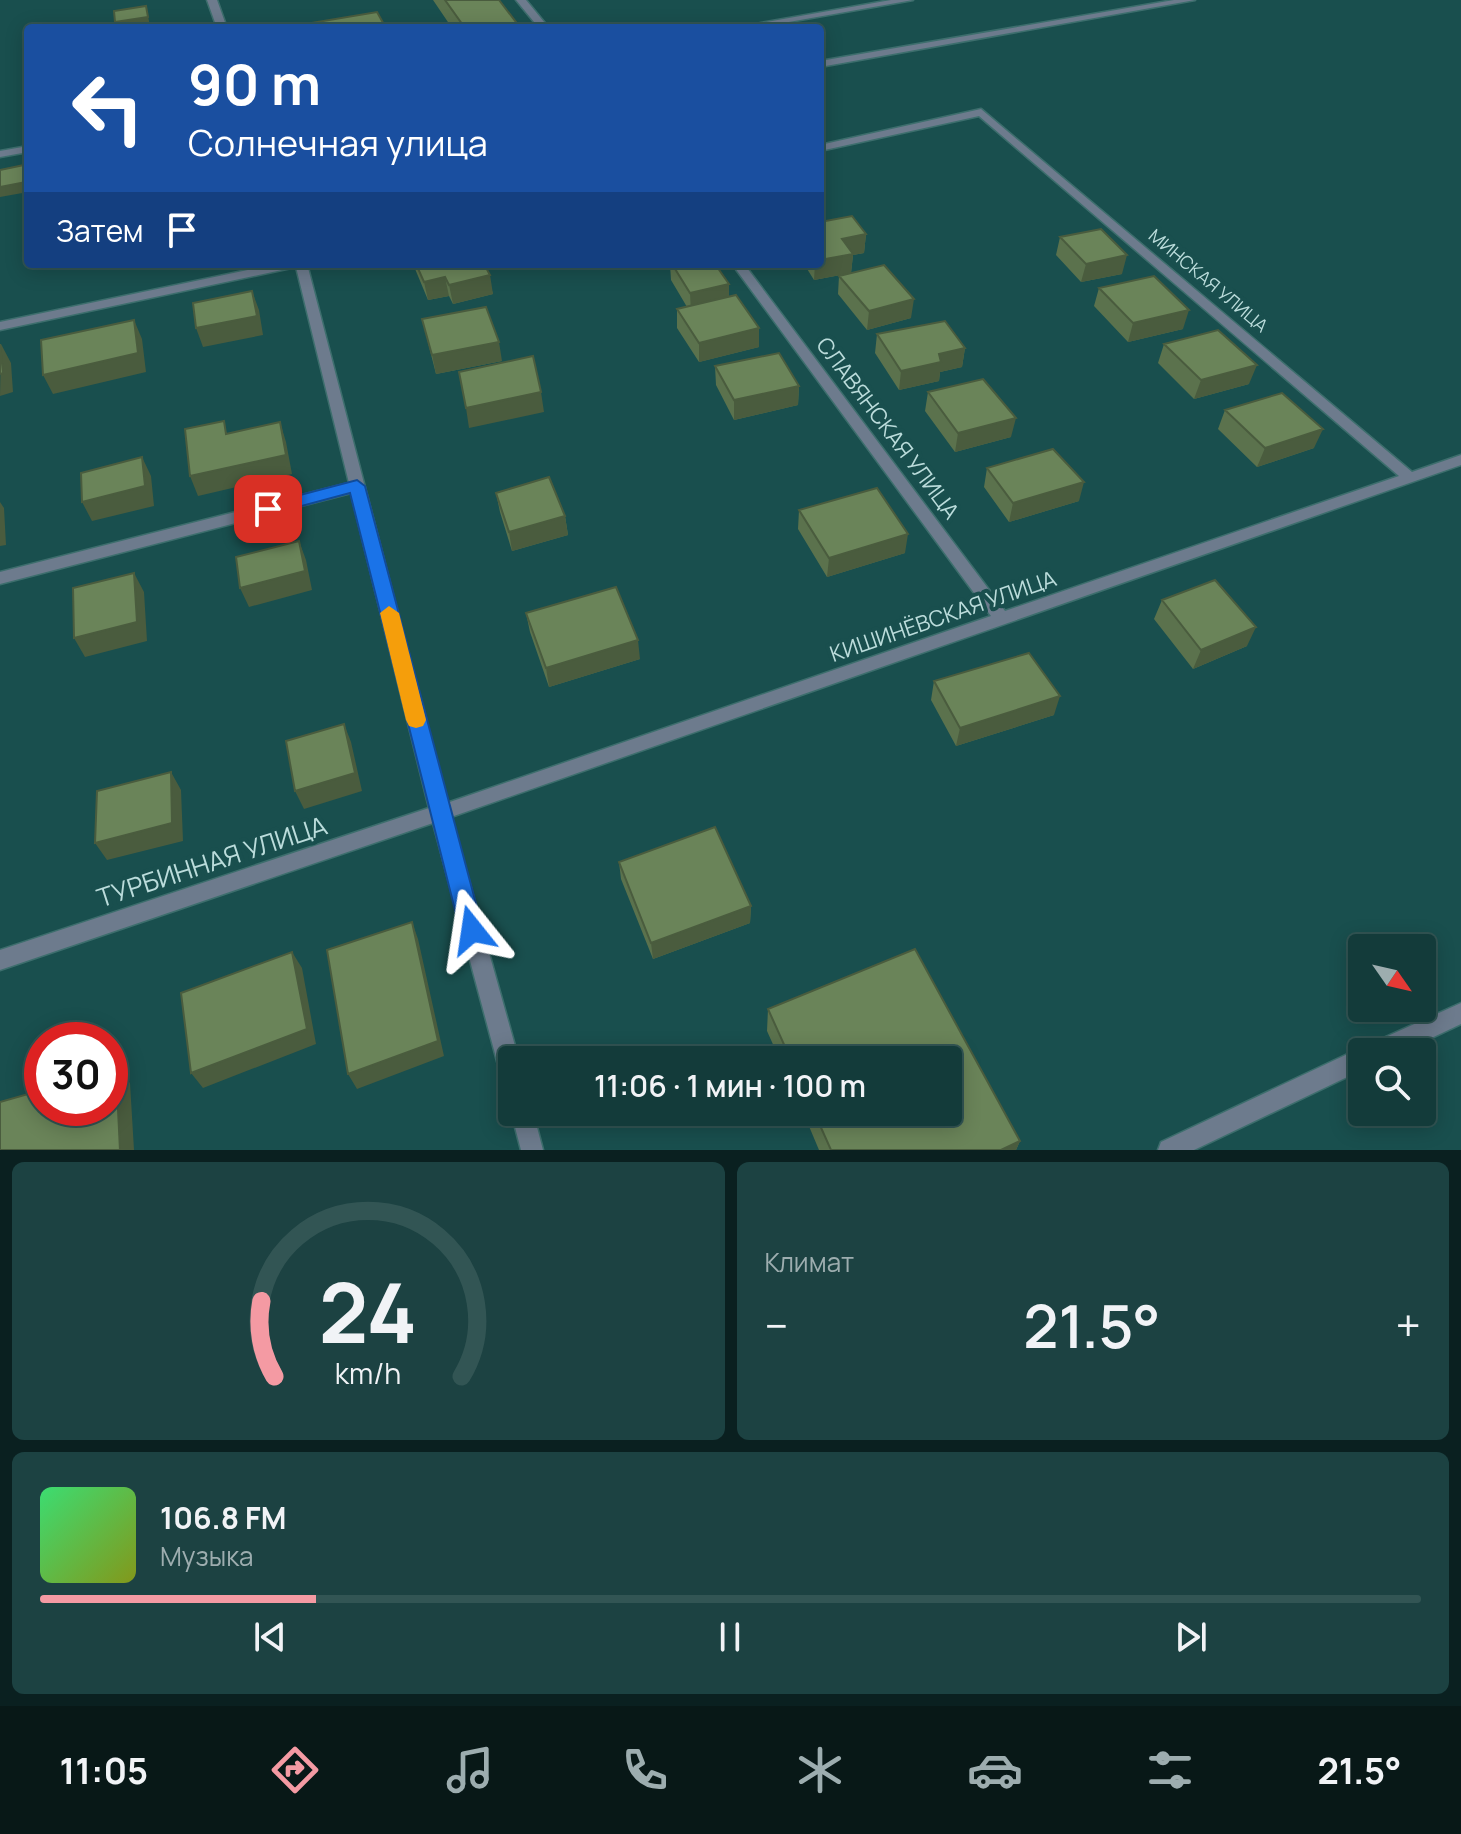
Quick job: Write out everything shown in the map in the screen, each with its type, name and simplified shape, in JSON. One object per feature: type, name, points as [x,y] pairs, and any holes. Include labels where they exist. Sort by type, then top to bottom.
[{"type":"street","points":[[212,0],[221,24]]},
{"type":"street","points":[[521,0],[541,24]]},
{"type":"street","points":[[762,24],[908,0]]},
{"type":"street","points":[[824,63],[1190,0]]},
{"type":"street","name":"МИНСКАЯ УЛИЦА","points":[[824,147],[981,112],[1410,478]]},
{"type":"street","points":[[0,154],[24,150]]},
{"type":"street","points":[[0,326],[274,268]]},
{"type":"street","points":[[302,268],[440,813],[504,1046]]},
{"type":"street","name":"СЛАВЯНСКАЯ УЛИЦА","points":[[741,268],[1002,619]]},
{"type":"street","name":"КИШИНЁВСКАЯ УЛИЦА","points":[[440,813],[1461,460]]},
{"type":"street","points":[[0,578],[357,486]]},
{"type":"street","name":"ТУРБИННАЯ УЛИЦА","points":[[0,960],[440,813]]},
{"type":"street","points":[[1408,1038],[1461,1013]]},
{"type":"street","points":[[1169,1150],[1348,1066]]},
{"type":"street","points":[[526,1126],[532,1150]]},
{"type":"building","points":[[445,0],[499,0],[517,24],[462,24]]},
{"type":"building","points":[[146,6],[148,17],[115,22],[114,11]]},
{"type":"building","points":[[377,12],[384,24],[305,24]]},
{"type":"building","points":[[24,165],[24,182],[0,187],[0,170]]},
{"type":"building","points":[[852,216],[866,234],[842,239],[853,254],[824,259],[824,221]]},
{"type":"building","points":[[1101,229],[1127,255],[1086,264],[1060,237]]},
{"type":"building","points":[[884,265],[914,299],[869,311],[839,276]]},
{"type":"building","points":[[418,268],[486,268],[490,275],[449,285],[445,277],[424,282]]},
{"type":"building","points":[[674,268],[718,268],[729,284],[690,293]]},
{"type":"building","points":[[1154,276],[1189,310],[1133,323],[1099,288]]},
{"type":"building","points":[[252,291],[257,316],[196,328],[193,303]]},
{"type":"building","points":[[736,295],[759,328],[699,343],[677,309]]},
{"type":"building","points":[[486,307],[499,342],[432,355],[422,319]]},
{"type":"building","points":[[134,320],[138,353],[43,375],[41,340]]},
{"type":"building","points":[[945,321],[965,348],[939,354],[941,362],[901,371],[877,334]]},
{"type":"building","points":[[1218,330],[1257,365],[1201,380],[1164,344]]},
{"type":"building","points":[[0,344],[3,373],[0,374]]},
{"type":"building","points":[[779,353],[799,386],[734,400],[715,366]]},
{"type":"building","points":[[533,356],[541,392],[466,408],[459,372]]},
{"type":"building","points":[[983,379],[1016,418],[958,433],[928,392]]},
{"type":"building","points":[[1282,393],[1323,429],[1265,448],[1225,410]]},
{"type":"building","points":[[224,421],[226,434],[280,422],[286,455],[190,476],[185,429]]},
{"type":"building","points":[[1053,449],[1084,482],[1013,503],[987,468]]},
{"type":"building","points":[[142,457],[145,486],[82,502],[81,473]]},
{"type":"building","points":[[549,477],[565,516],[509,532],[496,493]]},
{"type":"building","points":[[877,488],[908,534],[829,558],[799,510]]},
{"type":"building","points":[[299,541],[305,571],[240,588],[236,557]]},
{"type":"building","points":[[134,573],[137,622],[74,638],[73,588]]},
{"type":"building","points":[[1215,580],[1256,627],[1201,650],[1162,600]]},
{"type":"building","points":[[616,587],[638,640],[546,668],[526,613]]},
{"type":"building","points":[[1029,653],[1060,696],[960,728],[934,681]]},
{"type":"building","points":[[344,724],[355,773],[295,791],[286,741]]},
{"type":"building","points":[[171,772],[172,823],[95,843],[97,791]]},
{"type":"building","points":[[715,827],[751,906],[651,943],[619,862]]},
{"type":"building","points":[[412,922],[438,1041],[348,1074],[327,950]]},
{"type":"building","points":[[915,949],[1020,1141],[1001,1150],[831,1150],[820,1126],[962,1126],[962,1046],[785,1046],[768,1009]]},
{"type":"building","points":[[292,952],[307,1029],[191,1073],[181,993]]},
{"type":"building","points":[[24,1095],[24,1126],[119,1126],[120,1150],[0,1150],[0,1102]]},
{"type":"slow traffic","points":[[389,613],[416,720]]},
{"type":"route","points":[[268,509],[357,486],[472,930]]}]
